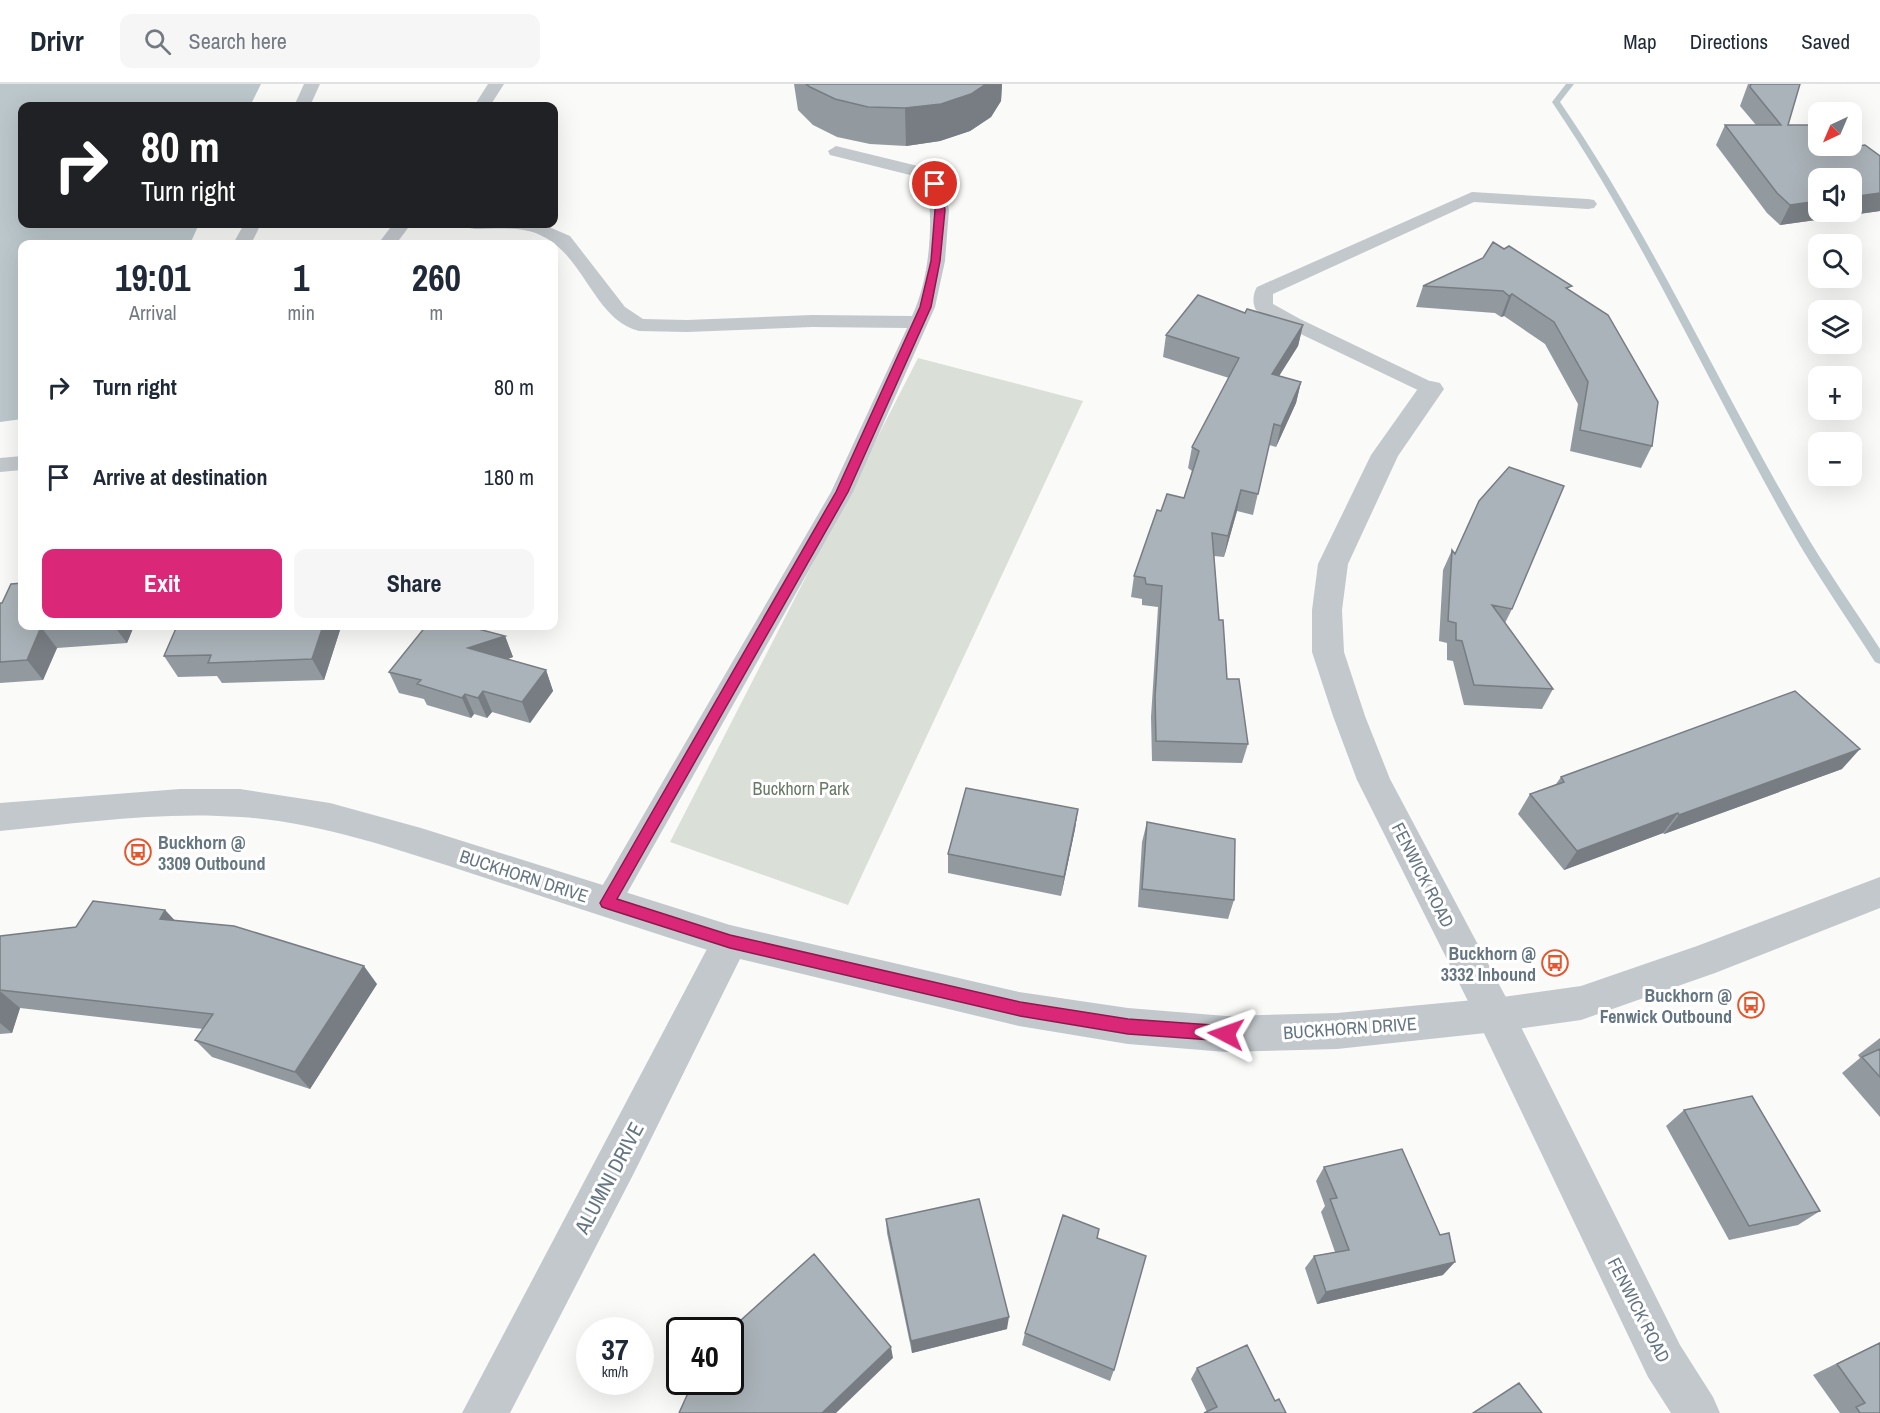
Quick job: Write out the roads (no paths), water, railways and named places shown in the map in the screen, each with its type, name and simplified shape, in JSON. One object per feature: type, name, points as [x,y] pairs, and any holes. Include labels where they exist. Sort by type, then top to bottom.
[{"type":"street","name":"FENWICK ROAD","points":[[1431,389],[1385,455],[1333,564],[1326,610],[1328,652],[1348,716],[1374,780],[1495,1015],[1664,1361],[1697,1413]]},
{"type":"street","name":"BUCKHORN DRIVE","points":[[0,817],[95,807],[166,803],[242,803],[311,814],[424,844],[730,942],[1020,1009],[1128,1026],[1226,1034],[1337,1031],[1495,1015],[1581,1003],[1702,962],[1880,892]]},
{"type":"street","name":"ALUMNI DRIVE","points":[[485,1413],[622,1155],[730,942]]},
{"type":"lane","points":[[304,102],[312,84]]},
{"type":"lane","points":[[485,102],[496,84]]},
{"type":"lane","points":[[608,903],[842,492],[917,322],[926,307],[936,261],[940,210],[935,184],[916,171],[836,151]]},
{"type":"lane","points":[[1431,389],[1293,323],[1263,306],[1264,291],[1472,197],[1588,204]]},
{"type":"lane","points":[[537,228],[564,240],[618,311],[639,326],[812,321],[917,322]]},
{"type":"lane","points":[[0,465],[18,464]]},
{"type":"waterway","points":[[1570,84],[1556,102],[1582,140],[1657,271],[1796,528],[1880,659]]},
{"type":"place","name":"Buckhorn @ 3309 Outbound","points":[[138,852]]},
{"type":"place","name":"Buckhorn @ 3332 Inbound","points":[[1555,963]]},
{"type":"place","name":"Buckhorn @ Fenwick Outbound","points":[[1751,1005]]},
{"type":"park label","name":"Buckhorn Park","points":[[801,788]]}]
